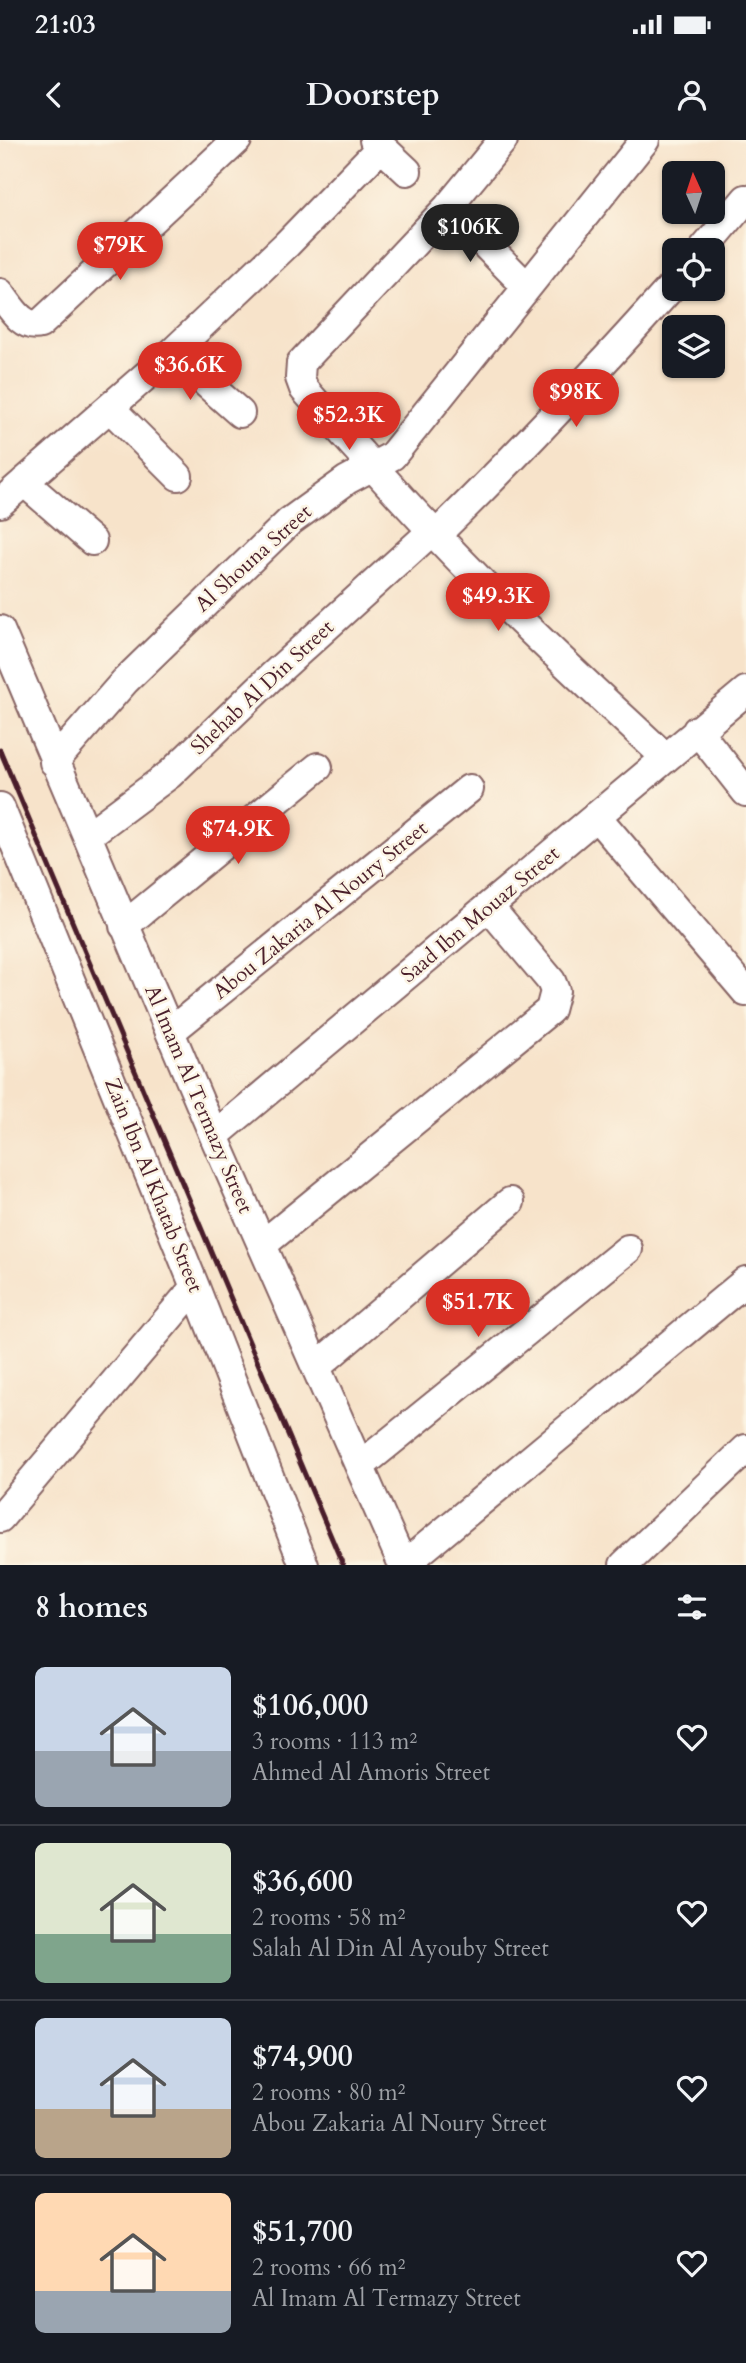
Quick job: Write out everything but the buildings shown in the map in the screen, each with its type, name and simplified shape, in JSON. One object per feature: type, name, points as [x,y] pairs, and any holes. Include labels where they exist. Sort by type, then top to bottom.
[{"type":"street","points":[[0,293],[25,323],[32,326],[40,324],[237,140]]},
{"type":"street","points":[[503,140],[448,207],[301,363],[300,378],[304,389],[434,533],[520,621],[665,757]]},
{"type":"street","name":"Al Shouna Street","points":[[54,762],[125,681],[289,522],[347,480],[392,456],[645,140]]},
{"type":"street","points":[[0,503],[172,353],[287,244],[377,144],[407,171]]},
{"type":"street","points":[[713,238],[746,199]]},
{"type":"street","points":[[448,207],[526,286]]},
{"type":"street","name":"Shehab Al Din Street","points":[[87,836],[170,774],[270,678],[517,456],[662,298]]},
{"type":"street","points":[[172,353],[240,413]]},
{"type":"street","points":[[110,408],[178,476]]},
{"type":"street","points":[[24,482],[92,541]]},
{"type":"street","name":"Al Imam Al Termazy Street","points":[[0,630],[214,1136],[403,1565]]},
{"type":"street","name":"Saad Ibn Mouaz Street","points":[[214,1136],[746,691]]},
{"type":"street","points":[[697,730],[746,792]]},
{"type":"street","points":[[124,926],[318,767]]},
{"type":"street","name":"Abou Zakaria Al Noury Street","points":[[170,1032],[469,789]]},
{"type":"street","name":"Zain Ibn Al Khatab Street","points":[[0,807],[195,1287],[304,1565]]},
{"type":"street","points":[[596,816],[746,992]]},
{"type":"street","points":[[262,1245],[550,1010],[555,992],[551,981],[489,907]]},
{"type":"street","points":[[316,1367],[510,1202]]},
{"type":"street","points":[[360,1466],[628,1249]]},
{"type":"street","points":[[403,1565],[746,1281]]},
{"type":"street","points":[[0,1518],[195,1287]]},
{"type":"street","points":[[624,1565],[746,1450]]},
{"type":"railway","points":[[0,750],[343,1565]]}]
